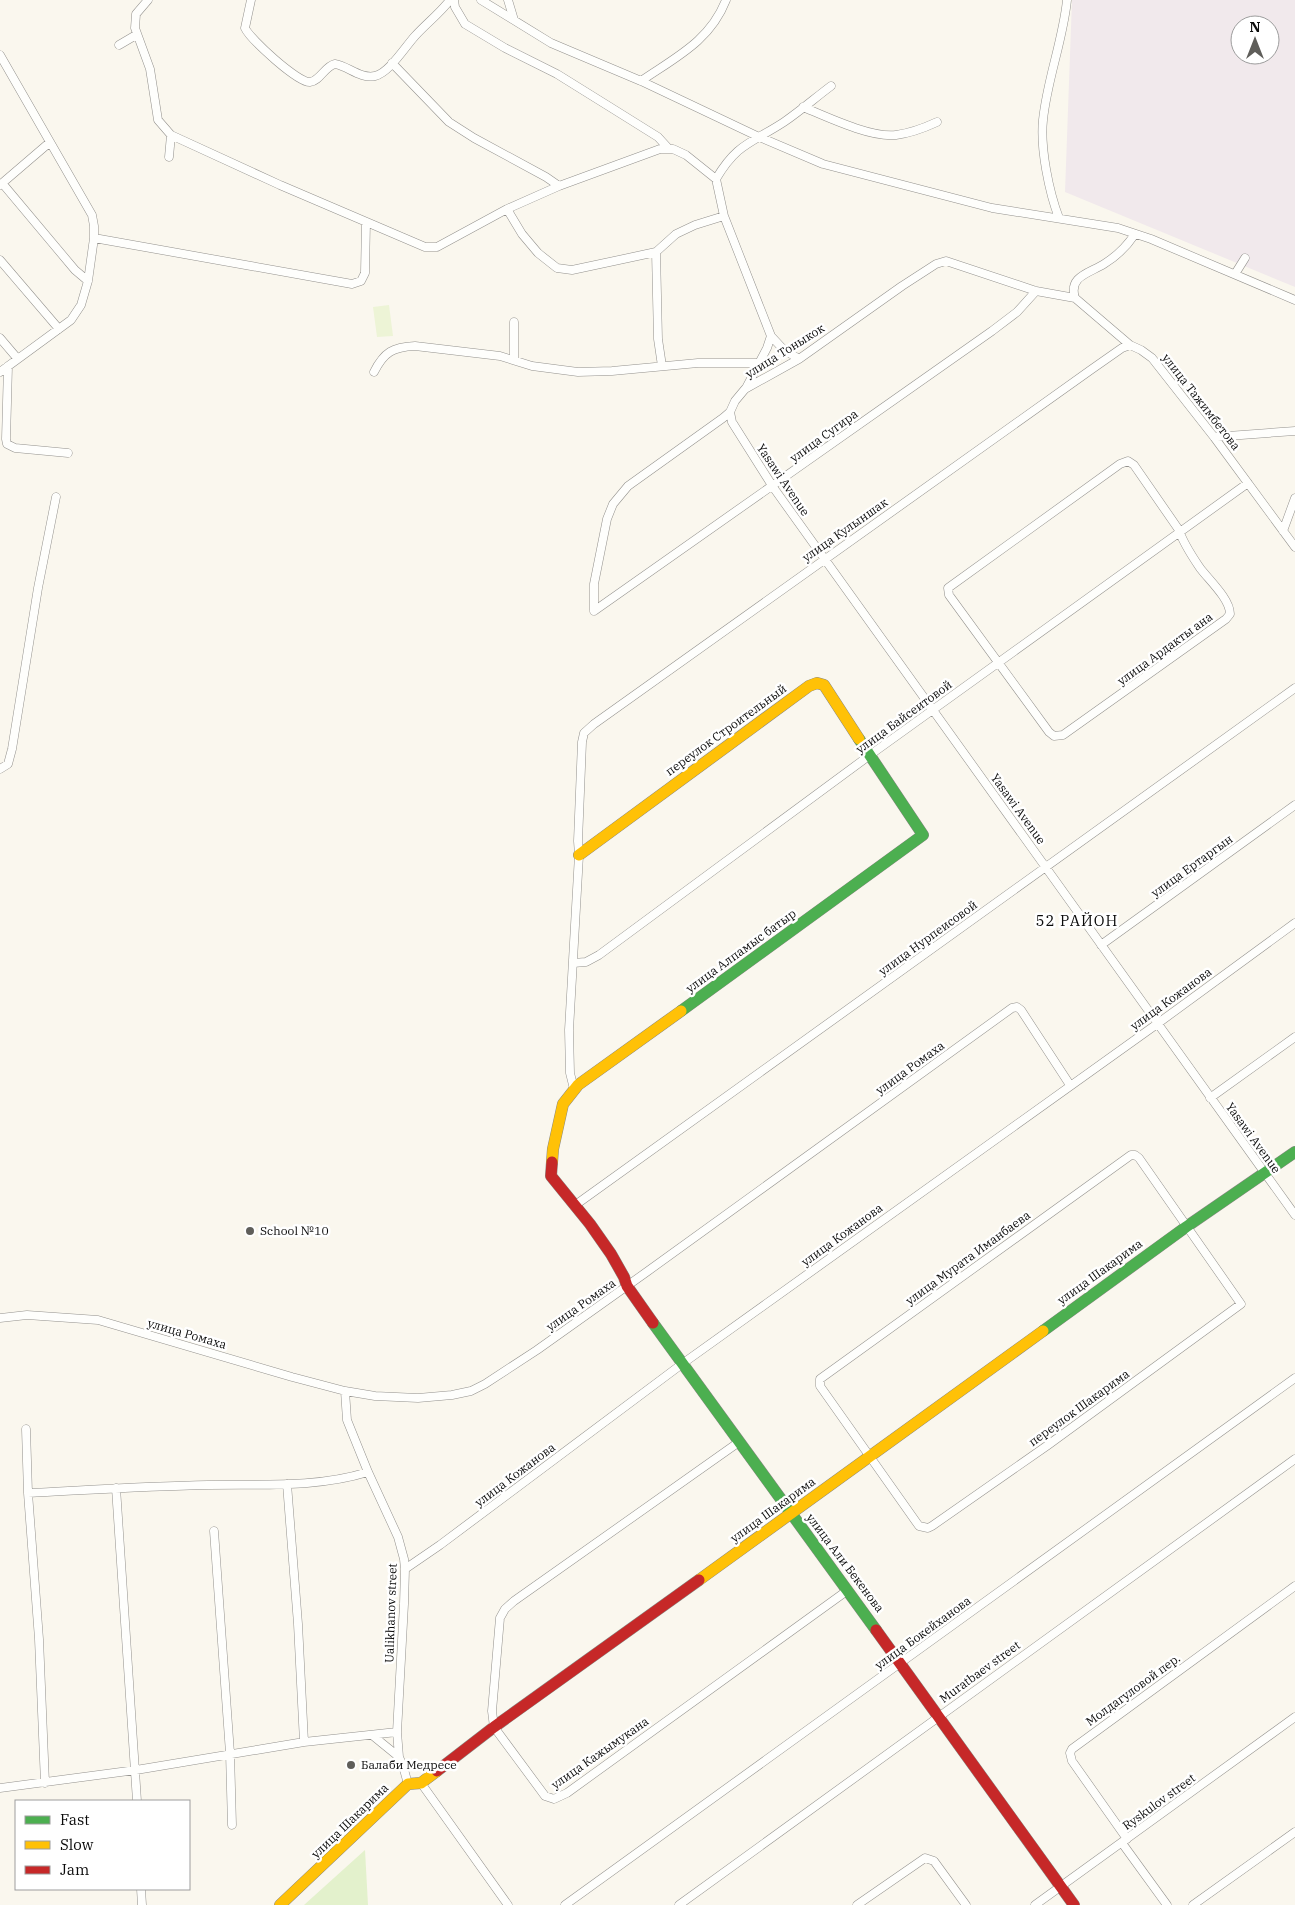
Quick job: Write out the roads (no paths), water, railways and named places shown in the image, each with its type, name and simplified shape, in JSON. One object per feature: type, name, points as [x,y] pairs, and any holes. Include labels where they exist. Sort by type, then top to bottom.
[{"type":"street","points":[[148,0],[136,14],[134,21],[136,35],[150,69],[158,120],[171,135],[280,185],[425,247],[437,247],[507,209],[559,186],[660,149],[668,148],[678,151],[716,179],[724,216],[771,336],[783,349],[799,359]]},
{"type":"street","points":[[251,0],[245,28],[250,37],[267,53],[306,81],[315,80],[332,64],[342,65],[363,75],[380,74],[452,0],[465,24],[505,48],[556,74],[658,137],[668,148]]},
{"type":"street","points":[[481,0],[551,43],[803,156],[846,170],[992,208],[1099,224],[1135,234],[1295,300]]},
{"type":"street","points":[[508,0],[514,20]]},
{"type":"street","points":[[641,82],[699,41],[721,14],[726,0]]},
{"type":"street","points":[[1059,218],[1053,201],[1045,156],[1043,121],[1067,0]]},
{"type":"street","points":[[119,45],[136,35]]},
{"type":"street","points":[[0,55],[3,67],[92,215],[94,226],[88,281],[81,305],[71,320],[0,372]]},
{"type":"street","points":[[392,63],[449,122],[559,186]]},
{"type":"street","points":[[716,179],[730,158],[742,146],[783,122],[831,86]]},
{"type":"street","points":[[803,107],[877,134],[895,135],[917,130],[937,122]]},
{"type":"street","points":[[169,157],[171,135]]},
{"type":"street","points":[[49,143],[1,184],[75,270],[88,281]]},
{"type":"street","points":[[507,209],[522,234],[538,253],[557,268],[572,270],[656,252],[676,234],[695,225],[724,216]]},
{"type":"street","points":[[94,238],[352,284],[363,278],[365,273],[366,222]]},
{"type":"street","points":[[1036,291],[1075,298],[1073,290],[1075,282],[1080,276],[1104,264],[1128,244],[1135,234]]},
{"type":"street","points":[[656,252],[658,339],[662,366]]},
{"type":"street","points":[[1235,274],[1245,258]]},
{"type":"street","points":[[0,260],[59,329]]},
{"type":"street","name":"улица Тоныкок","points":[[594,611],[594,584],[607,519],[613,504],[628,486],[730,412],[735,401],[745,389],[799,359],[936,264],[946,261],[952,262],[1036,291]]},
{"type":"street","name":"улица Сугира","points":[[594,611],[773,487],[992,331],[1017,312],[1036,291]]},
{"type":"street","name":"улица Тажимбетова","points":[[1075,298],[1130,345],[1141,350],[1161,367],[1295,546]]},
{"type":"street","points":[[514,322],[514,359]]},
{"type":"street","points":[[745,389],[771,336]]},
{"type":"street","points":[[0,338],[17,358]]},
{"type":"street","name":"улица Кулыншак","points":[[579,855],[582,737],[589,728],[1092,369],[1122,348],[1130,345]]},
{"type":"street","points":[[374,372],[380,359],[386,354],[404,346],[500,356],[532,366],[578,372],[612,371],[698,363],[759,363]]},
{"type":"street","points":[[8,366],[7,444],[15,448],[68,453]]},
{"type":"street","name":"Yasawi Avenue","points":[[730,412],[732,422],[773,487],[1295,1215]]},
{"type":"street","points":[[1214,437],[1295,431]]},
{"type":"street","name":"улица Ардакты ана","points":[[1128,462],[1134,465],[1180,533],[1181,538],[1200,567],[1229,604],[1230,614],[1226,619],[1146,677],[1059,736],[1051,735],[997,663],[949,595],[948,588],[1120,464],[1128,462]]},
{"type":"street","name":"улица Байсеитовой","points":[[573,963],[586,962],[599,955],[870,755],[1248,483]]},
{"type":"street","points":[[0,769],[8,764],[12,749],[38,588],[56,497]]},
{"type":"street","points":[[1283,531],[1295,498]]},
{"type":"street","name":"переулок Строительный","points":[[579,855],[813,684],[824,685],[870,755]]},
{"type":"street","name":"улица Нурпеисовой","points":[[574,1206],[1295,688]]},
{"type":"street","name":"улица Алпамыс батыр","points":[[574,1089],[923,835],[870,755]]},
{"type":"street","name":"улица Ертаргын","points":[[1101,945],[1295,805]]},
{"type":"street","points":[[574,1089],[570,1073],[569,1030],[579,855]]},
{"type":"street","name":"улица Кожанова","points":[[405,1569],[440,1545],[682,1364],[1295,923]]},
{"type":"street","name":"улица Ромаха","points":[[0,1318],[27,1315],[98,1320],[345,1391],[375,1396],[418,1398],[452,1396],[471,1391],[486,1384],[537,1350],[1012,1008],[1017,1007],[1021,1010],[1070,1085]]},
{"type":"street","points":[[1210,1098],[1295,1037]]},
{"type":"street","name":"улица Али Бекенова","points":[[574,1089],[563,1104],[550,1171],[553,1180],[590,1224],[611,1254],[627,1286],[682,1364],[901,1663],[1074,1905]]},
{"type":"street","name":"улица Шакарима","points":[[280,1905],[328,1862],[408,1784],[421,1783],[494,1727],[792,1514],[1186,1227],[1295,1152]]},
{"type":"street","name":"улица Мурата Иманбаева","points":[[870,1456],[820,1386],[820,1379],[845,1360],[1131,1155],[1139,1158],[1186,1227]]},
{"type":"street","name":"переулок Шакарима","points":[[870,1456],[919,1526],[928,1528],[1048,1445],[1241,1304],[1186,1227]]},
{"type":"street","name":"улица Бокейханова","points":[[565,1905],[1295,1378]]},
{"type":"street","name":"Ualikhanov street","points":[[345,1391],[347,1420],[368,1472],[398,1537],[405,1569],[397,1732],[399,1757],[404,1766],[408,1784]]},
{"type":"street","points":[[26,1429],[28,1493],[40,1639],[45,1783]]},
{"type":"street","points":[[494,1727],[492,1711],[500,1618],[505,1609],[739,1442]]},
{"type":"street","name":"Muratbaev street","points":[[679,1905],[1295,1459]]},
{"type":"street","points":[[28,1493],[116,1488],[287,1484],[329,1480],[368,1472]]},
{"type":"street","points":[[287,1484],[298,1624],[304,1742]]},
{"type":"street","points":[[116,1488],[137,1800]]},
{"type":"street","points":[[214,1531],[230,1753],[232,1825]]},
{"type":"street","name":"Молдагуловой пер.","points":[[1124,1841],[1072,1761],[1070,1757],[1072,1749],[1295,1586]]},
{"type":"street","name":"улица Кажымукана","points":[[494,1727],[545,1796],[550,1799],[557,1798],[567,1793],[848,1590]]},
{"type":"street","name":"Ryskulov street","points":[[1035,1905],[1295,1717]]},
{"type":"street","points":[[0,1788],[136,1770],[304,1742],[397,1732]]},
{"type":"street","points":[[372,1735],[399,1757]]},
{"type":"street","points":[[421,1783],[508,1905]]},
{"type":"street","points":[[1196,1904],[1295,1832]]},
{"type":"street","points":[[1124,1841],[1167,1905]]},
{"type":"street","points":[[856,1905],[925,1858],[934,1861],[966,1905]]},
{"type":"street","points":[[141,1890],[142,1905]]},
{"type":"place","name":"School №10","points":[[250,1231]]},
{"type":"place","name":"Балаби Медресе","points":[[351,1765]]},
{"type":"district","name":"52 РАЙОН","points":[[1077,921]]}]
